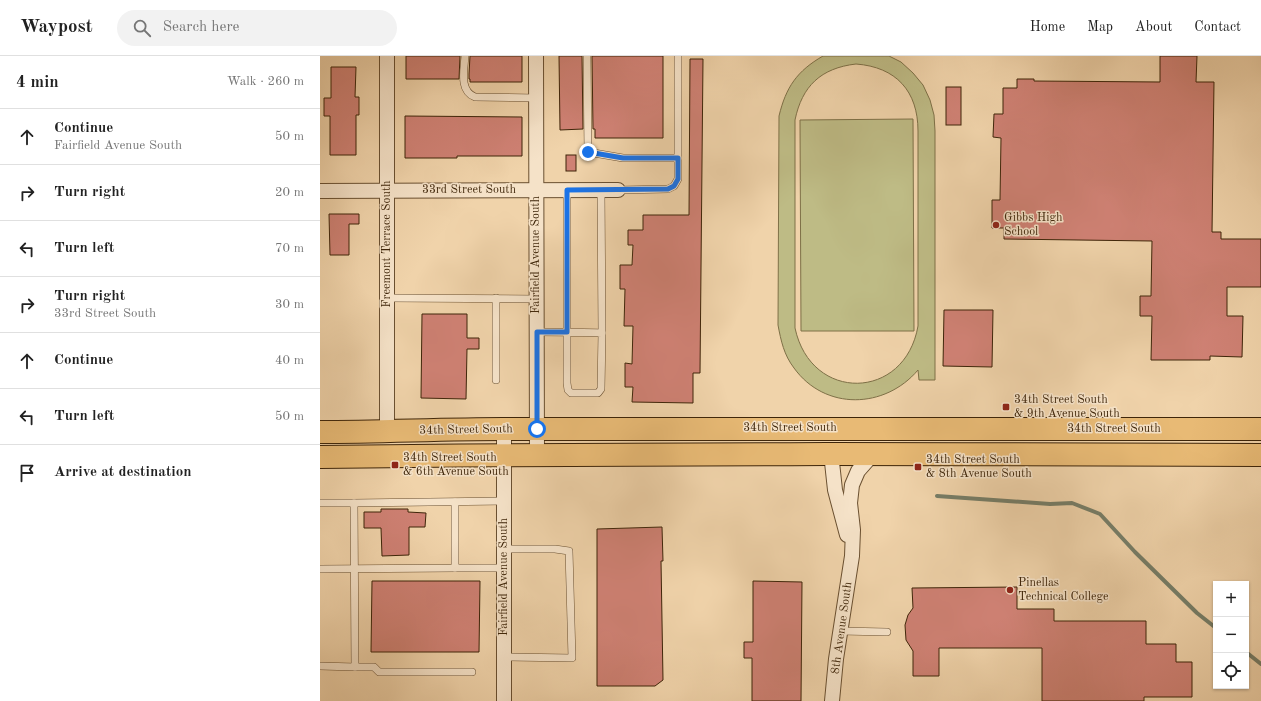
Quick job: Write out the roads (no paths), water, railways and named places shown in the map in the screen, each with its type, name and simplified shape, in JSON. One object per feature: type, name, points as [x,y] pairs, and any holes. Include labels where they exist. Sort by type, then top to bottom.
[{"type":"highway","points":[[831,454],[886,428]]},
{"type":"highway","name":"34th Street South","points":[[320,432],[504,429],[1261,429]]},
{"type":"highway","name":"34th Street South","points":[[320,457],[504,454],[1261,455]]},
{"type":"street","name":"Freemont Terrace South","points":[[387,56],[387,432]]},
{"type":"street","name":"Fairfield Avenue South","points":[[536,56],[537,454]]},
{"type":"street","name":"33rd Street South","points":[[320,191],[618,190]]},
{"type":"street","name":"Fairfield Avenue South","points":[[504,429],[504,701]]},
{"type":"street","name":"8th Avenue South","points":[[831,454],[835,490],[852,556]]},
{"type":"street","name":"8th Avenue South","points":[[832,701],[840,631],[852,556],[853,530],[850,503],[852,485],[858,471],[873,454]]},
{"type":"lane","points":[[465,56],[464,81],[465,89],[469,95],[475,97],[536,98]]},
{"type":"lane","points":[[587,56],[588,152],[623,158],[678,158]]},
{"type":"lane","points":[[618,190],[668,189],[674,186],[678,179],[678,56]]},
{"type":"lane","points":[[567,190],[568,390],[571,393],[594,394],[598,393],[601,389],[601,190]]},
{"type":"lane","points":[[387,298],[537,299]]},
{"type":"lane","points":[[496,298],[496,380]]},
{"type":"lane","points":[[537,332],[602,333]]},
{"type":"lane","points":[[320,503],[504,501]]},
{"type":"lane","points":[[455,502],[455,568]]},
{"type":"lane","points":[[354,503],[355,667]]},
{"type":"lane","points":[[503,549],[555,549],[569,552],[572,658],[504,657]]},
{"type":"lane","points":[[320,569],[504,568]]},
{"type":"lane","points":[[840,631],[887,632]]},
{"type":"lane","points":[[320,666],[374,667],[379,672],[472,672]]},
{"type":"waterway","points":[[937,496],[1050,504],[1072,503],[1100,514],[1135,552],[1197,613],[1213,626]]},
{"type":"waterway","points":[[1247,653],[1261,664]]},
{"type":"place","name":"Gibbs High School","points":[[996,225]]},
{"type":"place","name":"34th Street South & 9th Avenue South","points":[[1006,407]]},
{"type":"place","name":"34th Street South & 6th Avenue South","points":[[395,465]]},
{"type":"place","name":"34th Street South & 8th Avenue South","points":[[918,467]]},
{"type":"place","name":"Pinellas Technical College","points":[[1010,590]]}]
